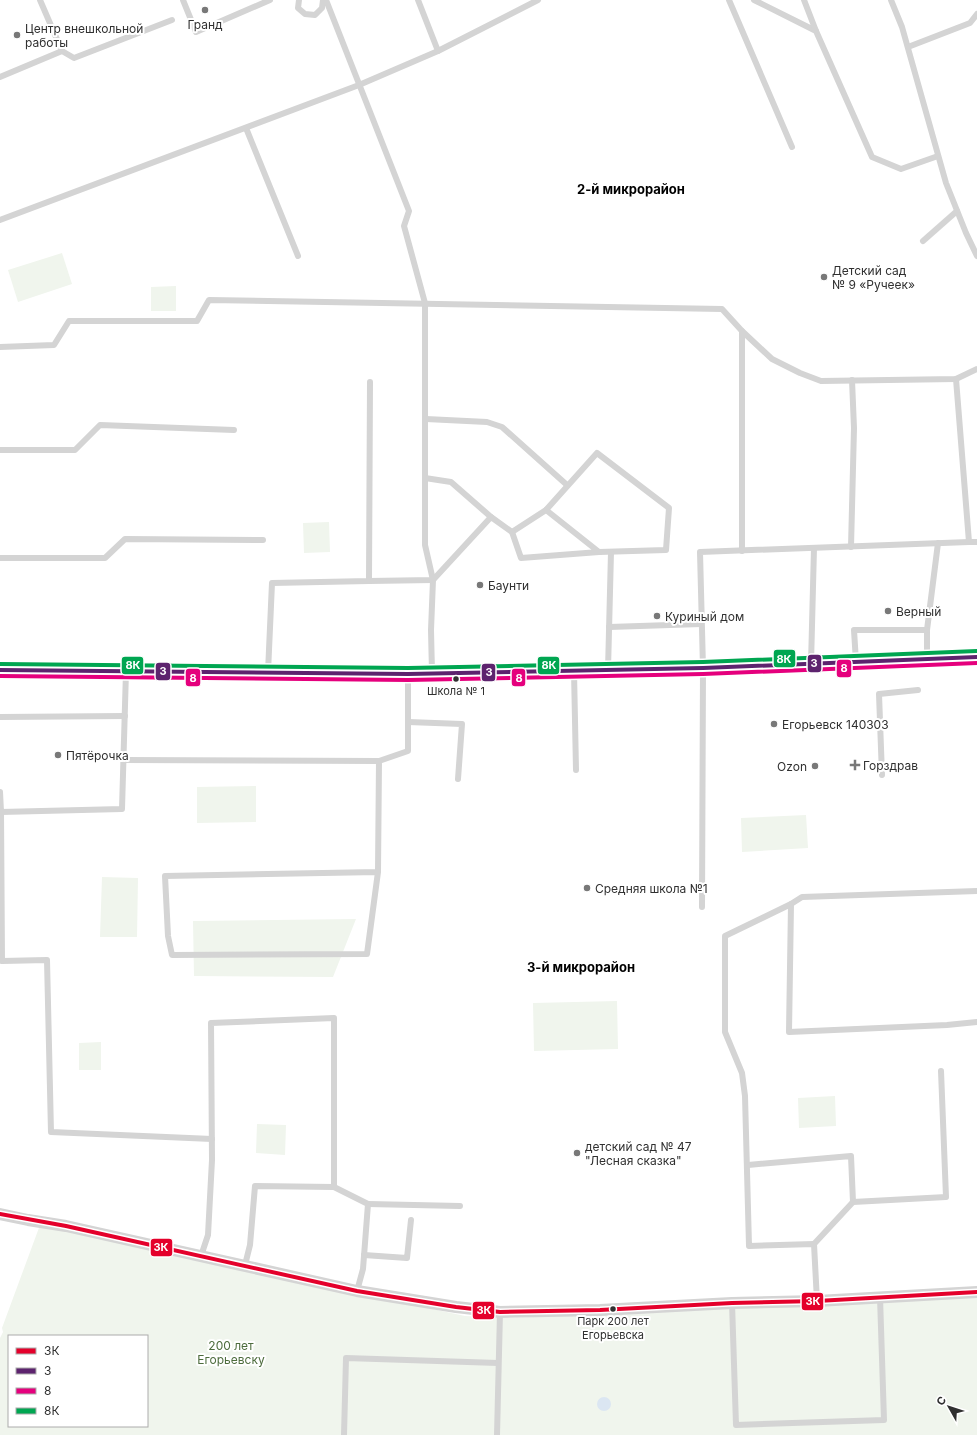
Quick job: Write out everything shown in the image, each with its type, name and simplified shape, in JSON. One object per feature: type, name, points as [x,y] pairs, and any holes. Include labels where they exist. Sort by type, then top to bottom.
[{"type":"street","points":[[0,670],[408,674],[703,668],[977,657]]},
{"type":"street","points":[[0,1214],[66,1226],[357,1291],[456,1307],[500,1312],[600,1310],[732,1303],[817,1301],[977,1292]]},
{"type":"lane","points":[[40,0],[62,51],[74,58],[172,20]]},
{"type":"lane","points":[[183,0],[196,32],[270,0]]},
{"type":"lane","points":[[299,0],[298,8],[305,14],[315,14],[322,8],[323,0]]},
{"type":"lane","points":[[326,0],[410,211],[404,226],[425,303],[425,545],[433,580],[431,630],[432,673]]},
{"type":"lane","points":[[418,0],[438,51]]},
{"type":"lane","points":[[0,220],[359,85],[438,51],[530,2],[538,0]]},
{"type":"lane","points":[[729,0],[792,147]]},
{"type":"lane","points":[[754,0],[816,31]]},
{"type":"lane","points":[[804,0],[816,31],[872,157],[901,170],[938,156]]},
{"type":"lane","points":[[891,0],[902,26],[946,183],[977,256]]},
{"type":"lane","points":[[908,48],[970,23],[977,14]]},
{"type":"lane","points":[[0,77],[62,51]]},
{"type":"lane","points":[[246,128],[298,256]]},
{"type":"lane","points":[[923,241],[957,211]]},
{"type":"lane","points":[[0,347],[54,345],[70,321],[197,321],[209,300],[722,309],[742,331],[772,358],[800,373],[821,381],[956,379],[977,369]]},
{"type":"lane","points":[[742,331],[742,551]]},
{"type":"lane","points":[[956,379],[969,542]]},
{"type":"lane","points":[[852,380],[854,436],[852,547]]},
{"type":"lane","points":[[369,582],[370,382]]},
{"type":"lane","points":[[426,419],[487,422],[502,427],[567,485]]},
{"type":"lane","points":[[0,450],[75,450],[100,425],[234,430]]},
{"type":"lane","points":[[426,478],[451,482],[491,517],[512,532],[521,558],[600,552],[666,550],[668,508],[597,453],[546,510],[512,532]]},
{"type":"lane","points":[[546,510],[600,552]]},
{"type":"lane","points":[[268,672],[272,583],[433,580],[491,517]]},
{"type":"lane","points":[[0,558],[105,558],[125,539],[263,540]]},
{"type":"lane","points":[[702,907],[703,668],[700,552],[977,542]]},
{"type":"lane","points":[[927,659],[927,630],[938,543]]},
{"type":"lane","points":[[812,664],[814,548]]},
{"type":"lane","points":[[608,670],[611,552]]},
{"type":"lane","points":[[609,627],[701,624]]},
{"type":"lane","points":[[856,662],[854,630],[927,630]]},
{"type":"lane","points":[[1,812],[122,809],[126,671]]},
{"type":"lane","points":[[574,671],[576,770]]},
{"type":"lane","points":[[124,760],[379,761],[408,751],[408,674]]},
{"type":"lane","points":[[882,775],[879,694],[918,690]]},
{"type":"lane","points":[[0,717],[125,716]]},
{"type":"lane","points":[[408,722],[462,724],[458,779]]},
{"type":"lane","points":[[378,872],[165,876],[168,936],[172,955],[367,954],[378,872],[379,761]]},
{"type":"lane","points":[[0,792],[2,961],[47,960],[51,1132],[212,1139]]},
{"type":"lane","points":[[941,1071],[946,1197],[853,1202],[814,1244],[749,1246],[745,1096],[742,1073],[725,1032],[725,936],[791,904],[802,897],[977,891]]},
{"type":"lane","points":[[791,904],[789,1032],[947,1025],[977,1022]]},
{"type":"lane","points":[[201,1256],[208,1235],[212,1139],[211,1023],[334,1018],[334,1187]]},
{"type":"lane","points":[[748,1165],[851,1156],[853,1202]]},
{"type":"lane","points":[[245,1265],[250,1245],[255,1186],[334,1187],[368,1204],[460,1206]]},
{"type":"lane","points":[[357,1291],[363,1269],[368,1204]]},
{"type":"lane","points":[[364,1255],[407,1258],[411,1220]]},
{"type":"lane","points":[[814,1244],[817,1301]]},
{"type":"lane","points":[[732,1303],[736,1425],[884,1420],[880,1297]]},
{"type":"lane","points":[[497,1435],[500,1312]]},
{"type":"lane","points":[[344,1435],[346,1358],[498,1363]]},
{"type":"green space","points":[[62,253],[72,284],[18,302],[8,270]]},
{"type":"green space","points":[[176,286],[176,311],[151,311],[151,287]]},
{"type":"green space","points":[[329,522],[330,552],[304,553],[303,523]]},
{"type":"green space","points":[[256,786],[256,822],[197,823],[197,787]]},
{"type":"green space","points":[[806,815],[808,848],[742,852],[741,818]]},
{"type":"green space","points":[[102,877],[138,878],[137,937],[100,937]]},
{"type":"green space","points":[[356,919],[333,977],[194,976],[193,921]]},
{"type":"green space","points":[[617,1001],[618,1049],[534,1051],[533,1003]]},
{"type":"green space","points":[[101,1042],[101,1070],[79,1070],[79,1043]]},
{"type":"green space","points":[[835,1096],[836,1126],[799,1128],[798,1098]]},
{"type":"green space","points":[[257,1124],[286,1125],[285,1155],[256,1153]]},
{"type":"green space","name":"200 лет Егорьевску","points":[[40,1225],[465,1316],[512,1318],[977,1297],[977,1435],[0,1435],[0,1338],[3,1332],[2,1328]]},
{"type":"shaded area","points":[[601,1397],[607,1397],[611,1401],[611,1407],[607,1411],[601,1411],[597,1407],[597,1401]]},
{"type":"transit line","name":"8К","points":[[0,664],[408,668],[703,662],[977,651]]},
{"type":"transit line","name":"3","points":[[0,670],[408,674],[703,668],[977,657]]},
{"type":"transit line","name":"8","points":[[0,676],[408,680],[703,674],[977,663]]},
{"type":"transit line","name":"3К","points":[[0,1214],[66,1226],[357,1291],[456,1307],[500,1312],[600,1310],[732,1303],[817,1301],[977,1292]]},
{"type":"place","name":"Гранд","points":[[205,10]]},
{"type":"place","name":"Центр внешкольной работы","points":[[17,35]]},
{"type":"place","name":"Детский сад № 9 «Ручеек»","points":[[824,277]]},
{"type":"place","name":"Баунти","points":[[480,585]]},
{"type":"place","name":"Верный","points":[[888,611]]},
{"type":"place","name":"Куриный дом","points":[[657,616]]},
{"type":"place","name":"Школа № 1","points":[[456,679]]},
{"type":"place","name":"Егорьевск 140303","points":[[774,724]]},
{"type":"place","name":"Пятёрочка","points":[[58,755]]},
{"type":"place","name":"Горздрав","points":[[855,765]]},
{"type":"place","name":"Ozon","points":[[815,766]]},
{"type":"place","name":"Средняя школа №1","points":[[587,888]]},
{"type":"place","name":"детский сад № 47 \"Лесная сказка\"","points":[[577,1153]]},
{"type":"place","name":"Парк 200 лет Егорьевска","points":[[613,1309]]},
{"type":"district","name":"2-й микрорайон","points":[[631,189]]},
{"type":"district","name":"3-й микрорайон","points":[[581,967]]}]
